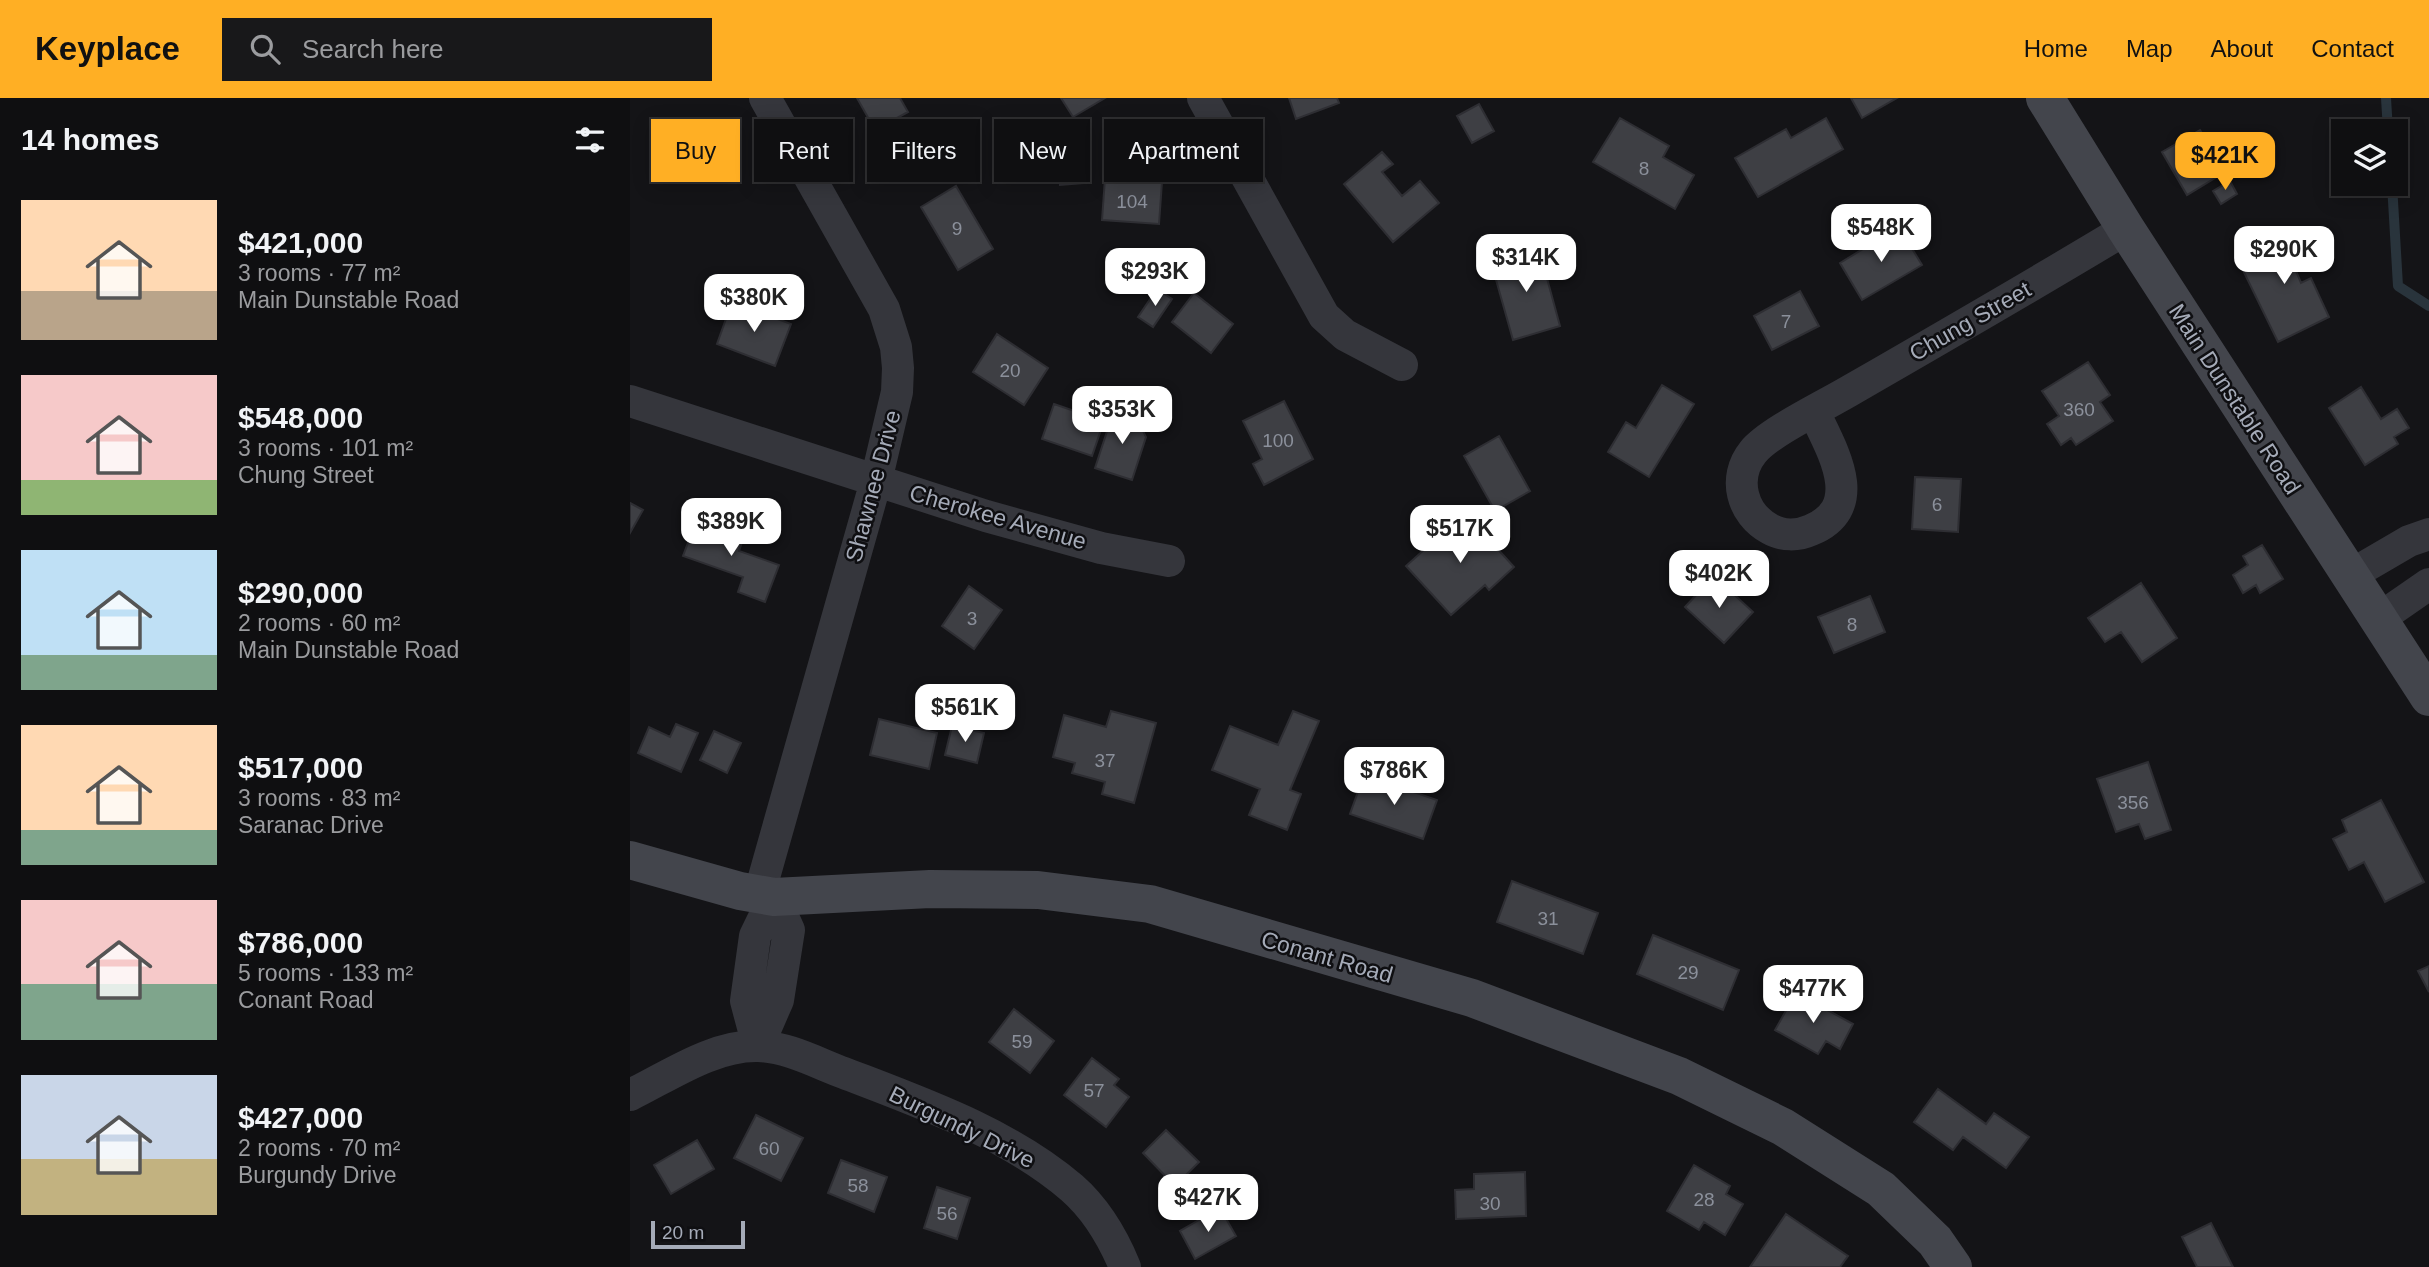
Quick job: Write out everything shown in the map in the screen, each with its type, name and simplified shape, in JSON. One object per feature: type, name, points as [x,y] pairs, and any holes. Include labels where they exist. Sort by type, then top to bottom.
[{"type":"street","name":"Shawnee Drive","points":[[765,98],[884,309],[891,327],[898,368],[897,392],[876,481],[766,896]]},
{"type":"street","points":[[1203,98],[1324,316],[1345,335],[1402,365]]},
{"type":"street","name":"Main Dunstable Road","points":[[2045,98],[2348,576],[2429,697]]},
{"type":"street","name":"Chung Street","points":[[1814,412],[2126,229]]},
{"type":"street","name":"Cherokee Avenue","points":[[630,401],[1037,530],[1169,561]]},
{"type":"street","points":[[2348,576],[2409,541],[2429,534]]},
{"type":"street","points":[[2377,620],[2429,583]]},
{"type":"street","name":"Conant Road","points":[[630,860],[766,896],[930,889],[1038,890],[1150,904],[1472,998],[1679,1076],[1783,1127],[1881,1189],[1934,1241],[1953,1267]]},
{"type":"street","points":[[758,1046],[746,1001],[755,936],[766,896]]},
{"type":"street","name":"Burgundy Drive","points":[[630,1095],[721,1052],[758,1046],[790,1052],[894,1092],[998,1140],[1028,1157],[1073,1189],[1096,1214],[1125,1267]]},
{"type":"building","points":[[857,98],[900,98],[908,112],[895,119],[869,119]]},
{"type":"building","points":[[1061,98],[1105,98],[1073,117]]},
{"type":"building","points":[[1289,98],[1337,98],[1339,103],[1296,119]]},
{"type":"building","points":[[1851,98],[1897,98],[1862,118]]},
{"type":"building","points":[[1479,104],[1494,131],[1472,143],[1457,116]]},
{"type":"building","points":[[1620,118],[1669,146],[1663,157],[1694,175],[1675,209],[1593,162]]},
{"type":"building","points":[[1826,118],[1843,149],[1758,197],[1735,158],[1786,129],[1791,138]]},
{"type":"building","points":[[2200,130],[2225,172],[2187,195],[2162,152]]},
{"type":"building","points":[[1382,152],[1393,164],[1382,172],[1402,196],[1420,181],[1439,203],[1393,242],[1344,184]]},
{"type":"building","points":[[2230,181],[2237,194],[2221,204],[2213,191]]},
{"type":"building","points":[[1060,182],[1083,182],[1083,183],[1060,185]]},
{"type":"building","points":[[1105,182],[1162,182],[1159,224],[1102,220]]},
{"type":"building","points":[[956,186],[993,249],[958,270],[921,207]]},
{"type":"building","points":[[1899,227],[1922,265],[1862,300],[1840,263]]},
{"type":"building","points":[[2296,230],[2312,263],[2296,271],[2301,283],[2311,278],[2329,317],[2278,342],[2237,258]]},
{"type":"building","points":[[1539,249],[1560,326],[1513,340],[1491,262]]},
{"type":"building","points":[[1157,289],[1172,299],[1153,327],[1138,317]]},
{"type":"building","points":[[1800,291],[1819,326],[1772,350],[1754,316]]},
{"type":"building","points":[[1194,293],[1233,324],[1211,353],[1172,322]]},
{"type":"building","points":[[732,302],[791,324],[775,366],[717,344]]},
{"type":"building","points":[[997,334],[1048,368],[1024,405],[973,372]]},
{"type":"building","points":[[2088,362],[2110,395],[2100,402],[2113,421],[2076,445],[2071,438],[2061,445],[2047,424],[2059,416],[2042,391]]},
{"type":"building","points":[[1662,385],[1694,404],[1649,477],[1608,452],[1626,422],[1636,428]]},
{"type":"building","points":[[2361,387],[2381,419],[2397,409],[2409,428],[2394,437],[2398,444],[2365,465],[2329,408]]},
{"type":"building","points":[[1284,401],[1313,459],[1264,485],[1253,464],[1262,459],[1243,421]]},
{"type":"building","points":[[1054,404],[1104,421],[1092,456],[1042,439]]},
{"type":"building","points":[[1114,410],[1136,417],[1146,437],[1132,480],[1095,468]]},
{"type":"building","points":[[1499,436],[1530,491],[1495,511],[1464,456]]},
{"type":"building","points":[[1915,477],[1961,479],[1958,532],[1912,529]]},
{"type":"building","points":[[630,503],[643,510],[630,533]]},
{"type":"building","points":[[1465,513],[1514,567],[1489,590],[1485,585],[1451,615],[1406,566]]},
{"type":"building","points":[[697,519],[744,536],[739,551],[779,565],[765,602],[738,592],[743,577],[683,556]]},
{"type":"building","points":[[2262,545],[2283,579],[2260,593],[2256,585],[2243,593],[2233,575],[2248,565],[2243,556]]},
{"type":"building","points":[[1714,576],[1753,612],[1724,643],[1685,607]]},
{"type":"building","points":[[2141,583],[2177,638],[2142,662],[2121,632],[2105,642],[2088,618]]},
{"type":"building","points":[[969,586],[1002,610],[974,649],[942,626]]},
{"type":"building","points":[[1870,596],[1885,632],[1834,653],[1818,617]]},
{"type":"building","points":[[1111,711],[1156,723],[1134,803],[1102,794],[1105,782],[1072,773],[1075,763],[1053,757],[1064,715],[1106,727]]},
{"type":"building","points":[[1293,711],[1319,721],[1290,790],[1301,794],[1287,830],[1249,815],[1260,789],[1212,770],[1230,726],[1278,745]]},
{"type":"building","points":[[879,719],[937,733],[929,769],[870,755]]},
{"type":"building","points":[[676,724],[698,733],[681,772],[638,753],[649,727],[670,737]]},
{"type":"building","points":[[952,726],[984,733],[977,763],[945,755]]},
{"type":"building","points":[[714,731],[741,743],[727,773],[700,760]]},
{"type":"building","points":[[2148,762],[2171,830],[2145,839],[2139,824],[2116,832],[2097,779]]},
{"type":"building","points":[[1364,775],[1437,800],[1423,839],[1350,814]]},
{"type":"building","points":[[2381,800],[2424,882],[2385,902],[2364,862],[2349,870],[2333,839],[2347,832],[2342,820]]},
{"type":"building","points":[[1512,881],[1598,913],[1583,954],[1497,922]]},
{"type":"building","points":[[1653,935],[1739,970],[1723,1010],[1637,974]]},
{"type":"building","points":[[2429,966],[2429,992],[2418,971]]},
{"type":"building","points":[[1796,993],[1853,1024],[1840,1049],[1826,1041],[1818,1054],[1775,1030]]},
{"type":"building","points":[[1014,1009],[1054,1041],[1030,1073],[989,1042]]},
{"type":"building","points":[[1092,1058],[1119,1079],[1114,1085],[1129,1097],[1106,1127],[1064,1095]]},
{"type":"building","points":[[1938,1089],[1986,1124],[1994,1113],[2029,1137],[2006,1168],[1963,1137],[1953,1150],[1914,1122]]},
{"type":"building","points":[[756,1115],[803,1138],[781,1181],[734,1158]]},
{"type":"building","points":[[1166,1130],[1199,1162],[1175,1186],[1143,1153]]},
{"type":"building","points":[[697,1140],[714,1169],[671,1194],[654,1165]]},
{"type":"building","points":[[841,1160],[887,1177],[874,1212],[828,1193]]},
{"type":"building","points":[[1694,1165],[1730,1186],[1726,1194],[1743,1204],[1725,1235],[1704,1222],[1699,1230],[1667,1211]]},
{"type":"building","points":[[1525,1172],[1526,1216],[1456,1219],[1455,1190],[1474,1189],[1474,1174]]},
{"type":"building","points":[[937,1187],[970,1198],[957,1239],[924,1228]]},
{"type":"building","points":[[1220,1208],[1236,1236],[1195,1259],[1180,1231]]},
{"type":"building","points":[[1786,1214],[1848,1256],[1840,1267],[1750,1267]]},
{"type":"building","points":[[2211,1223],[2233,1267],[2197,1267],[2182,1237]]},
{"type":"waterway","points":[[2386,98],[2387,119]]},
{"type":"waterway","points":[[2393,196],[2398,286],[2429,306]]}]
